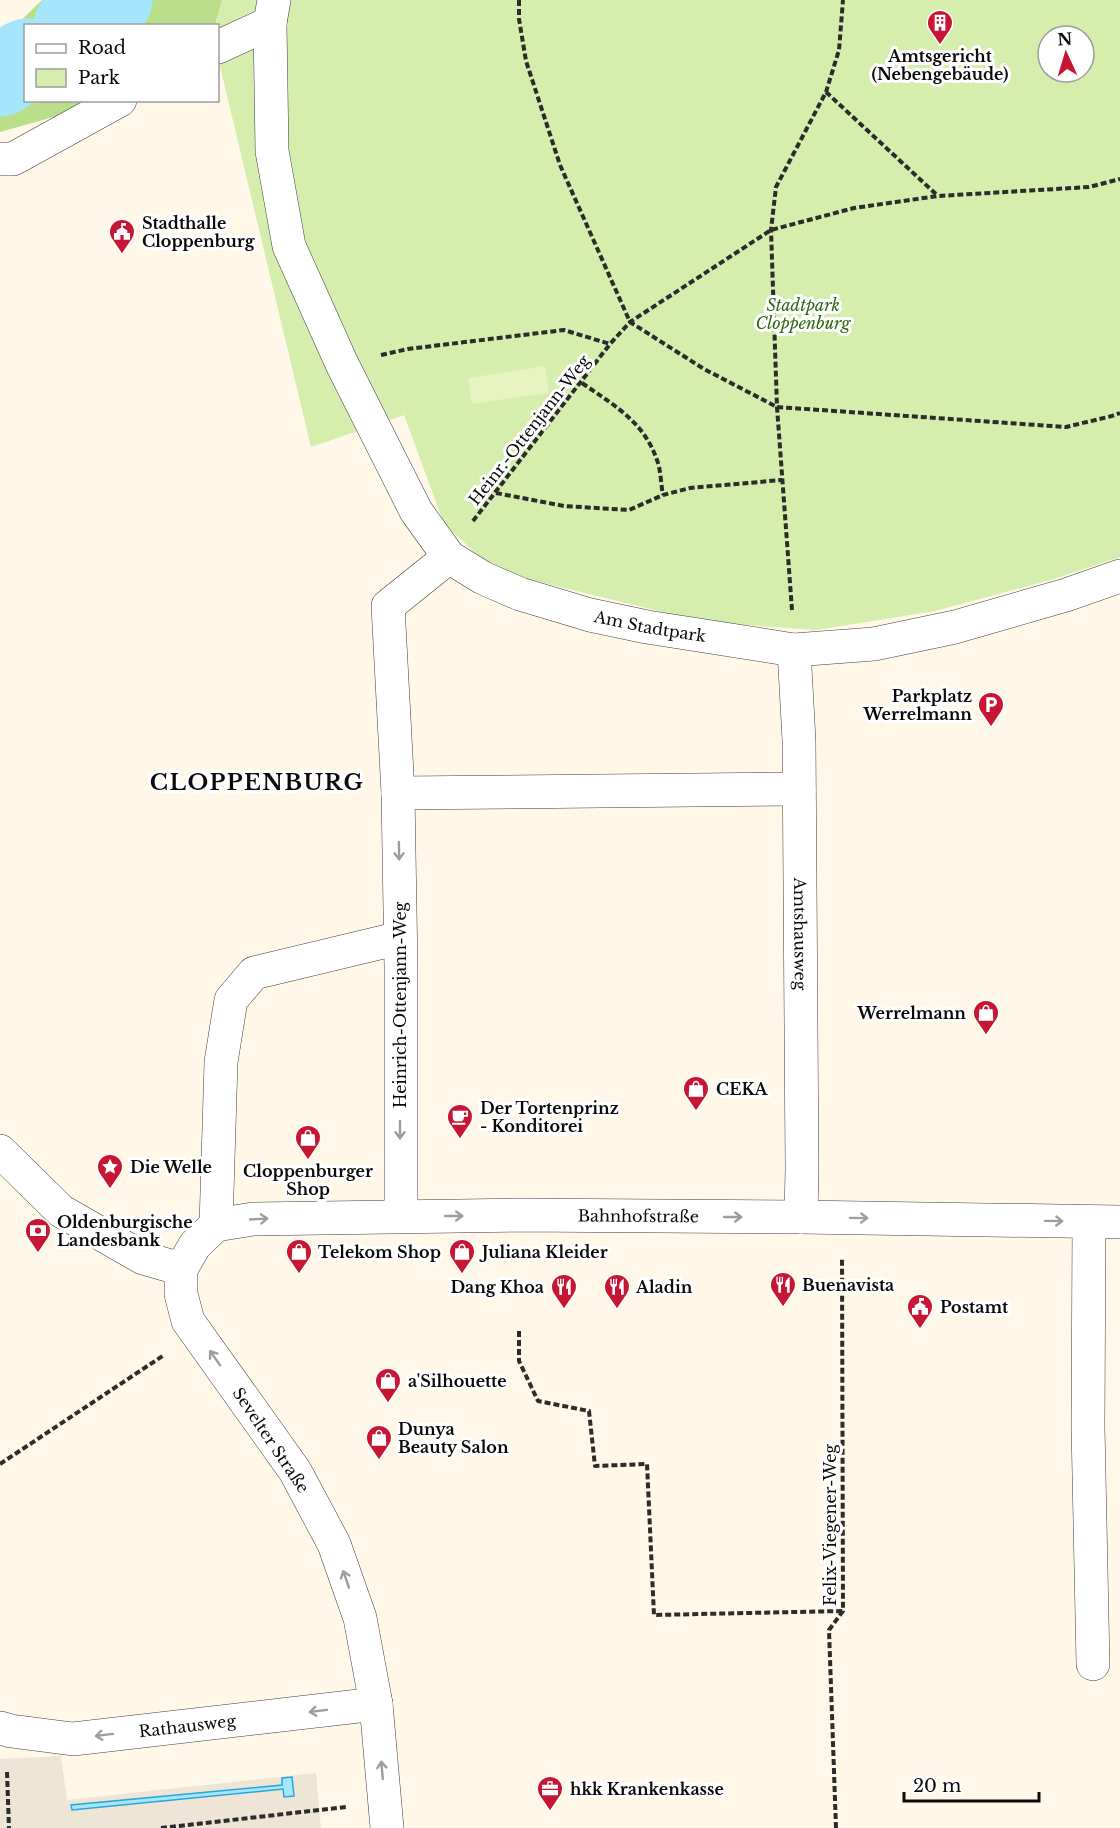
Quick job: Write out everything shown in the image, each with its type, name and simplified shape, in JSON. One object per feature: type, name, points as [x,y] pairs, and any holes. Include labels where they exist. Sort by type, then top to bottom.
[{"type":"street","points":[[219,46],[272,12]]},
{"type":"street","points":[[272,12],[272,151],[289,246],[342,364],[416,511],[449,556],[388,606],[398,793],[800,789]]},
{"type":"street","points":[[0,159],[13,159],[116,102]]},
{"type":"street","name":"Am Stadtpark","points":[[449,556],[483,578],[520,594],[590,615],[647,627],[794,650],[874,644],[955,627],[1066,595],[1120,576]]},
{"type":"street","name":"Amtshausweg","points":[[794,650],[800,789],[801,1217]]},
{"type":"street","name":"Heinrich-Ottenjann-Weg","points":[[398,793],[401,1216]]},
{"type":"street","points":[[0,1151],[61,1211],[143,1258],[181,1269],[195,1245],[216,1225],[221,1062],[231,1000],[254,973],[400,938]]},
{"type":"street","name":"Bahnhofstraße","points":[[216,1225],[253,1219],[401,1216],[801,1217],[1105,1222]]},
{"type":"street","points":[[1093,1664],[1088,1427],[1105,1222]]},
{"type":"street","name":"Sevelter Straße","points":[[181,1269],[181,1294],[188,1321],[295,1471],[334,1544],[360,1618],[376,1704],[386,1815]]},
{"type":"street","name":"Rathausweg","points":[[6,1729],[73,1739],[376,1704]]},
{"type":"path","points":[[519,0],[519,19],[526,61],[560,165],[630,322],[704,369],[777,407],[1066,427],[1120,413]]},
{"type":"path","points":[[794,650],[777,407],[771,230],[776,187],[826,92],[839,50],[843,0]]},
{"type":"path","points":[[826,92],[938,196]]},
{"type":"path","name":"Heinr.-Ottenjann-Weg","points":[[449,556],[610,344],[630,322],[771,230],[854,208],[938,196],[1089,187],[1120,179]]},
{"type":"path","points":[[342,364],[408,349],[564,330],[610,344]]},
{"type":"path","points":[[582,383],[625,413],[645,434],[658,464],[663,495]]},
{"type":"path","points":[[496,493],[564,506],[629,510],[663,495],[690,488],[782,480]]},
{"type":"path","name":"Felix-Viegener-Weg","points":[[836,1828],[829,1630],[843,1611],[842,1218]]},
{"type":"path","points":[[519,1331],[519,1361],[538,1401],[589,1411],[595,1466],[647,1464],[654,1615],[843,1611]]},
{"type":"path","points":[[0,1464],[198,1333]]},
{"type":"path","points":[[6,1729],[9,1828]]},
{"type":"path","points":[[161,1828],[386,1815]]},
{"type":"green space","points":[[42,0],[222,0],[215,24],[24,24],[24,102],[87,102],[64,114],[0,132],[0,41]]},
{"type":"green space","name":"Stadtpark Cloppenburg","points":[[222,0],[1120,0],[1120,557],[1054,579],[935,611],[816,630],[704,622],[495,571],[444,524],[404,415],[311,447],[219,62],[219,24],[216,24]]},
{"type":"green space","points":[[545,366],[549,393],[472,404],[468,378]]},
{"type":"shaded area","points":[[61,1756],[67,1800],[316,1773],[321,1828],[0,1828],[0,1759]]},
{"type":"water","points":[[292,1777],[294,1796],[284,1797],[283,1789],[72,1810],[71,1805],[282,1785],[282,1778]]},
{"type":"waterway","points":[[77,24],[112,0]]},
{"type":"waterway","points":[[0,76],[24,60]]},
{"type":"place","name":"Amtsgericht (Nebengebäude)","points":[[940,46]]},
{"type":"place","name":"Stadthalle Cloppenburg","points":[[122,255]]},
{"type":"place","name":"Parkplatz Werrelmann","points":[[991,728]]},
{"type":"place","name":"Werrelmann","points":[[986,1036]]},
{"type":"place","name":"CEKA","points":[[696,1112]]},
{"type":"place","name":"Der Tortenprinz - Konditorei","points":[[460,1140]]},
{"type":"place","name":"Cloppenburger Shop","points":[[308,1161]]},
{"type":"place","name":"Die Welle","points":[[110,1190]]},
{"type":"place","name":"Oldenburgische Landesbank","points":[[38,1254]]},
{"type":"place","name":"Telekom Shop","points":[[299,1275]]},
{"type":"place","name":"Juliana Kleider","points":[[462,1275]]},
{"type":"place","name":"Buenavista","points":[[783,1308]]},
{"type":"place","name":"Dang Khoa","points":[[564,1310]]},
{"type":"place","name":"Aladin","points":[[617,1310]]},
{"type":"place","name":"Postamt","points":[[920,1330]]},
{"type":"place","name":"a'Silhouette","points":[[388,1404]]},
{"type":"place","name":"Dunya Beauty Salon","points":[[379,1461]]},
{"type":"place","name":"hkk Krankenkasse","points":[[550,1812]]},
{"type":"district","name":"CLOPPENBURG","points":[[257,782]]}]
